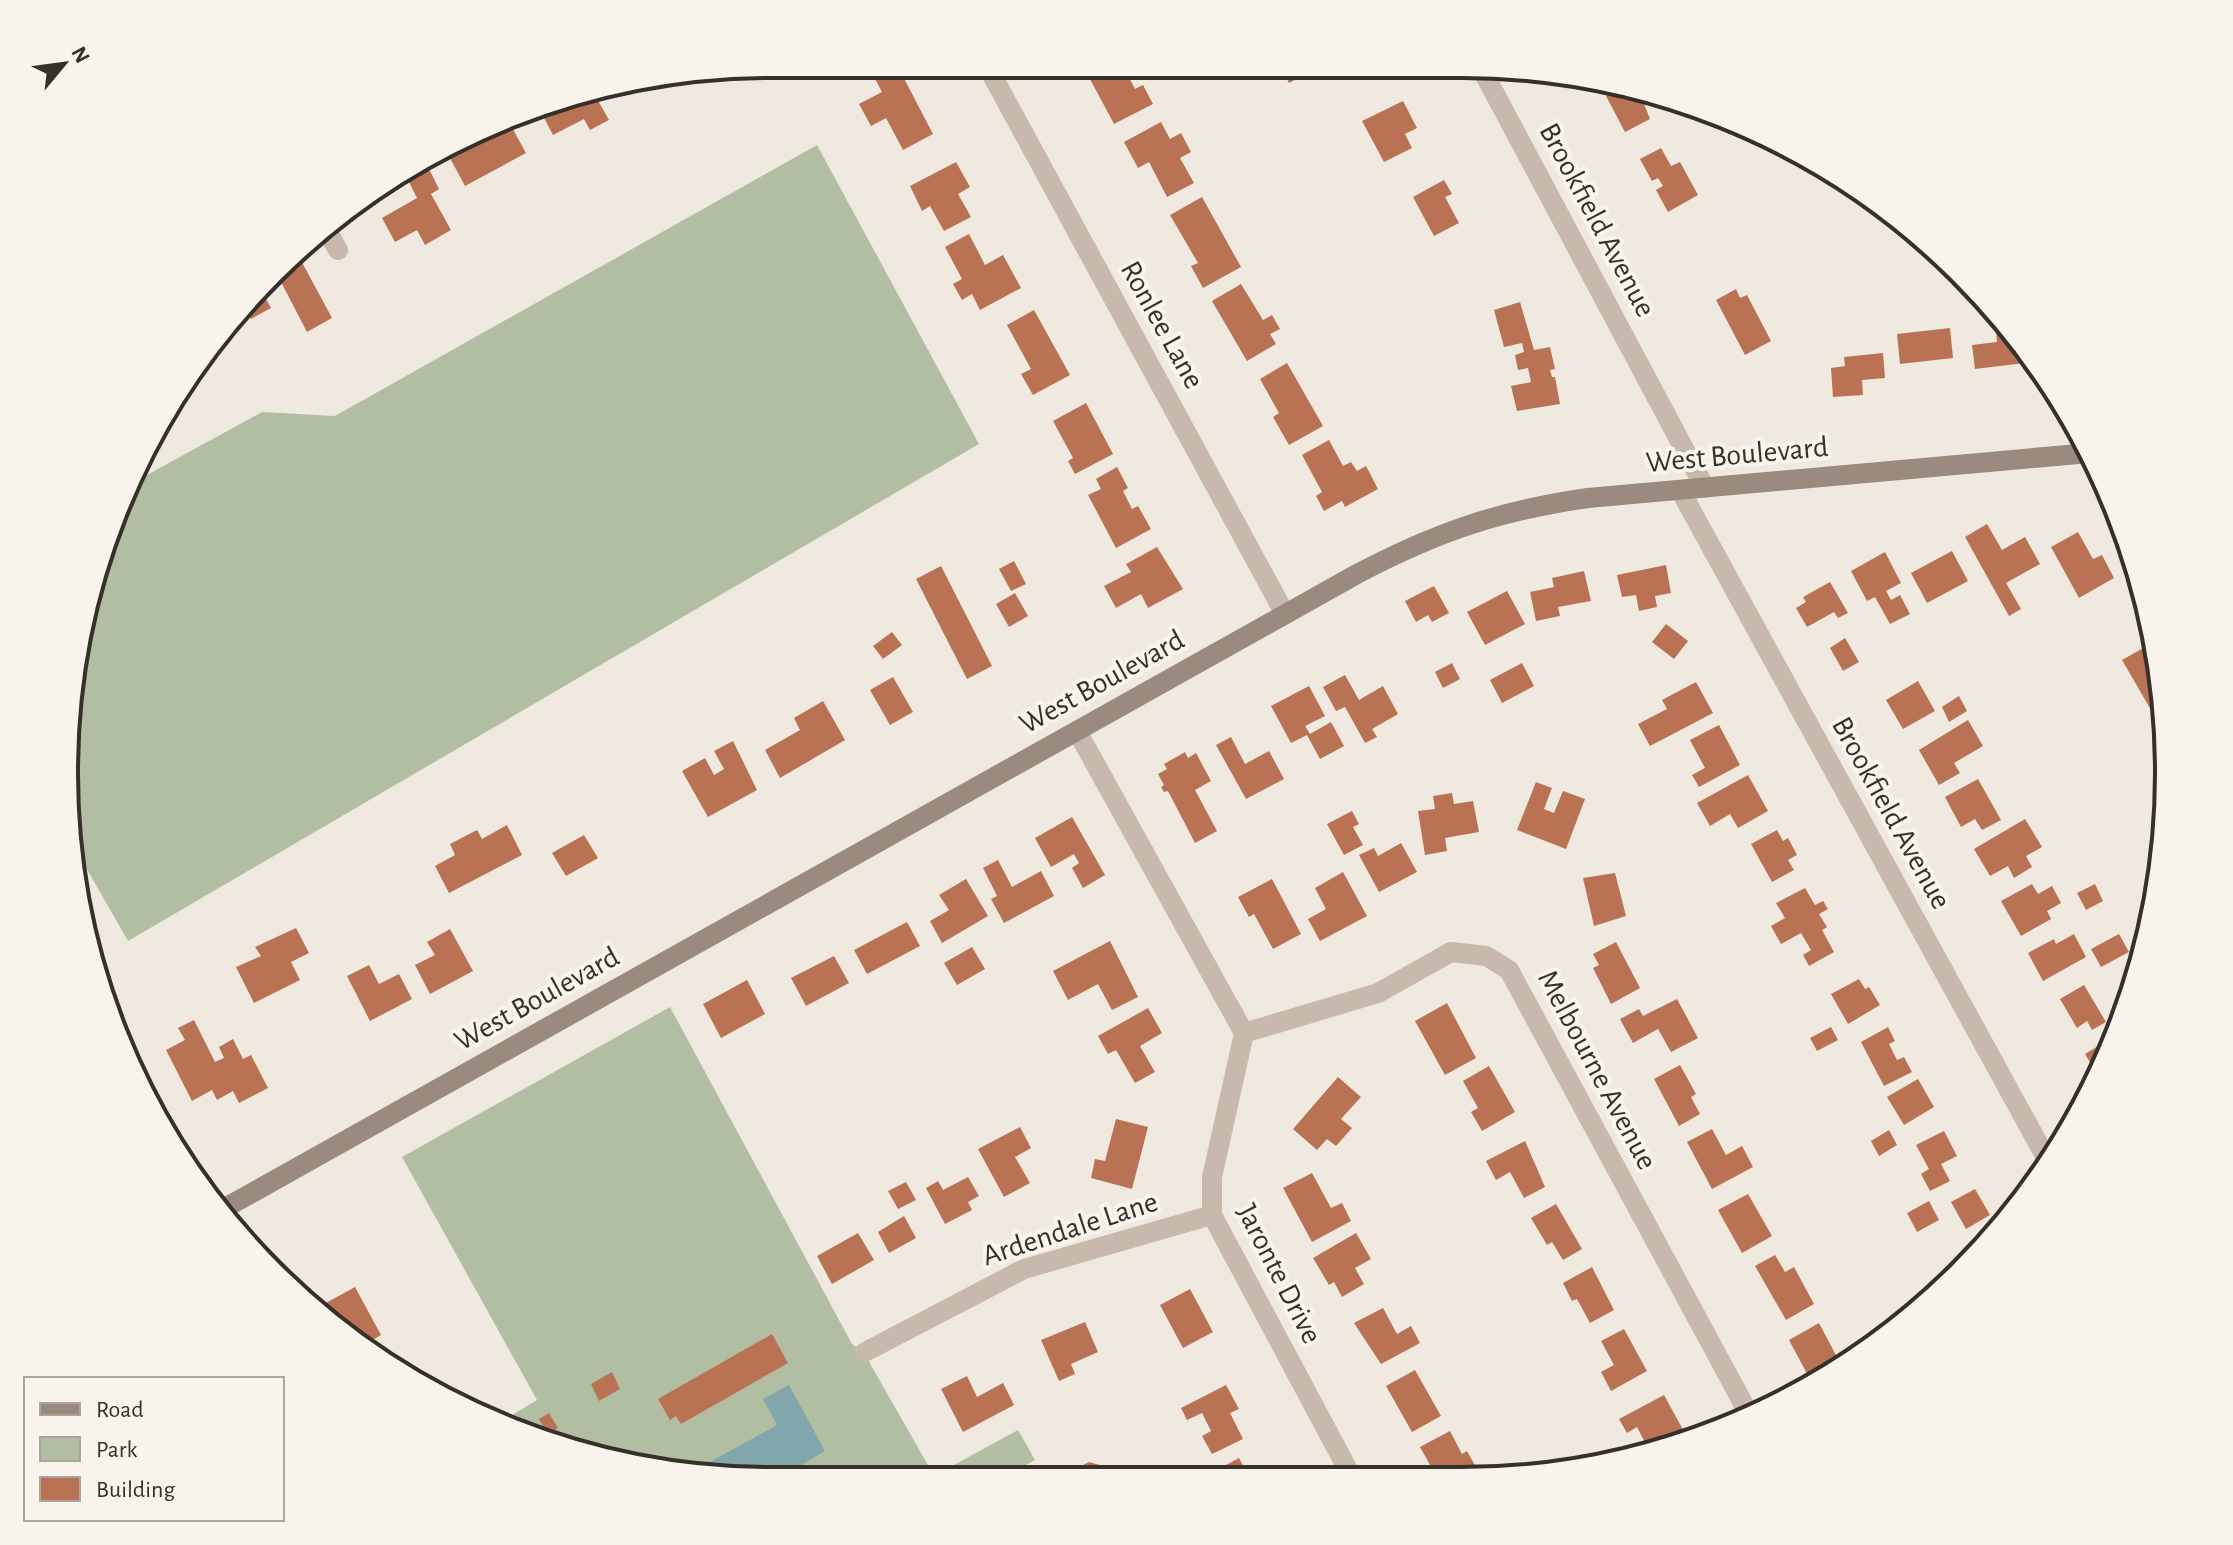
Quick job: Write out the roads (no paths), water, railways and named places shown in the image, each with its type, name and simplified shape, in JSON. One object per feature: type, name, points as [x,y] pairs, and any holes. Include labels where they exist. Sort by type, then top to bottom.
[{"type":"street","name":"Ronlee Lane","points":[[994,78],[1285,614]]},
{"type":"street","name":"Brookfield Avenue","points":[[1487,79],[1705,488]]},
{"type":"street","points":[[331,237],[338,250]]},
{"type":"street","name":"West Boulevard","points":[[230,1205],[1285,614],[1397,553],[1481,518],[1588,498],[2077,454]]},
{"type":"street","name":"Brookfield Avenue","points":[[1680,490],[2042,1151]]},
{"type":"street","points":[[1077,731],[1244,1033]]},
{"type":"street","name":"Melbourne Avenue","points":[[1244,1033],[1378,993],[1451,952],[1486,956],[1509,970],[1744,1406]]},
{"type":"street","name":"Jaronte Drive","points":[[1244,1033],[1212,1177],[1212,1215],[1347,1467]]},
{"type":"street","name":"Ardendale Lane","points":[[865,1352],[1024,1269],[1212,1215]]},
{"type":"water","points":[[789,1385],[825,1451],[798,1467],[707,1464],[777,1425],[763,1399]]}]
